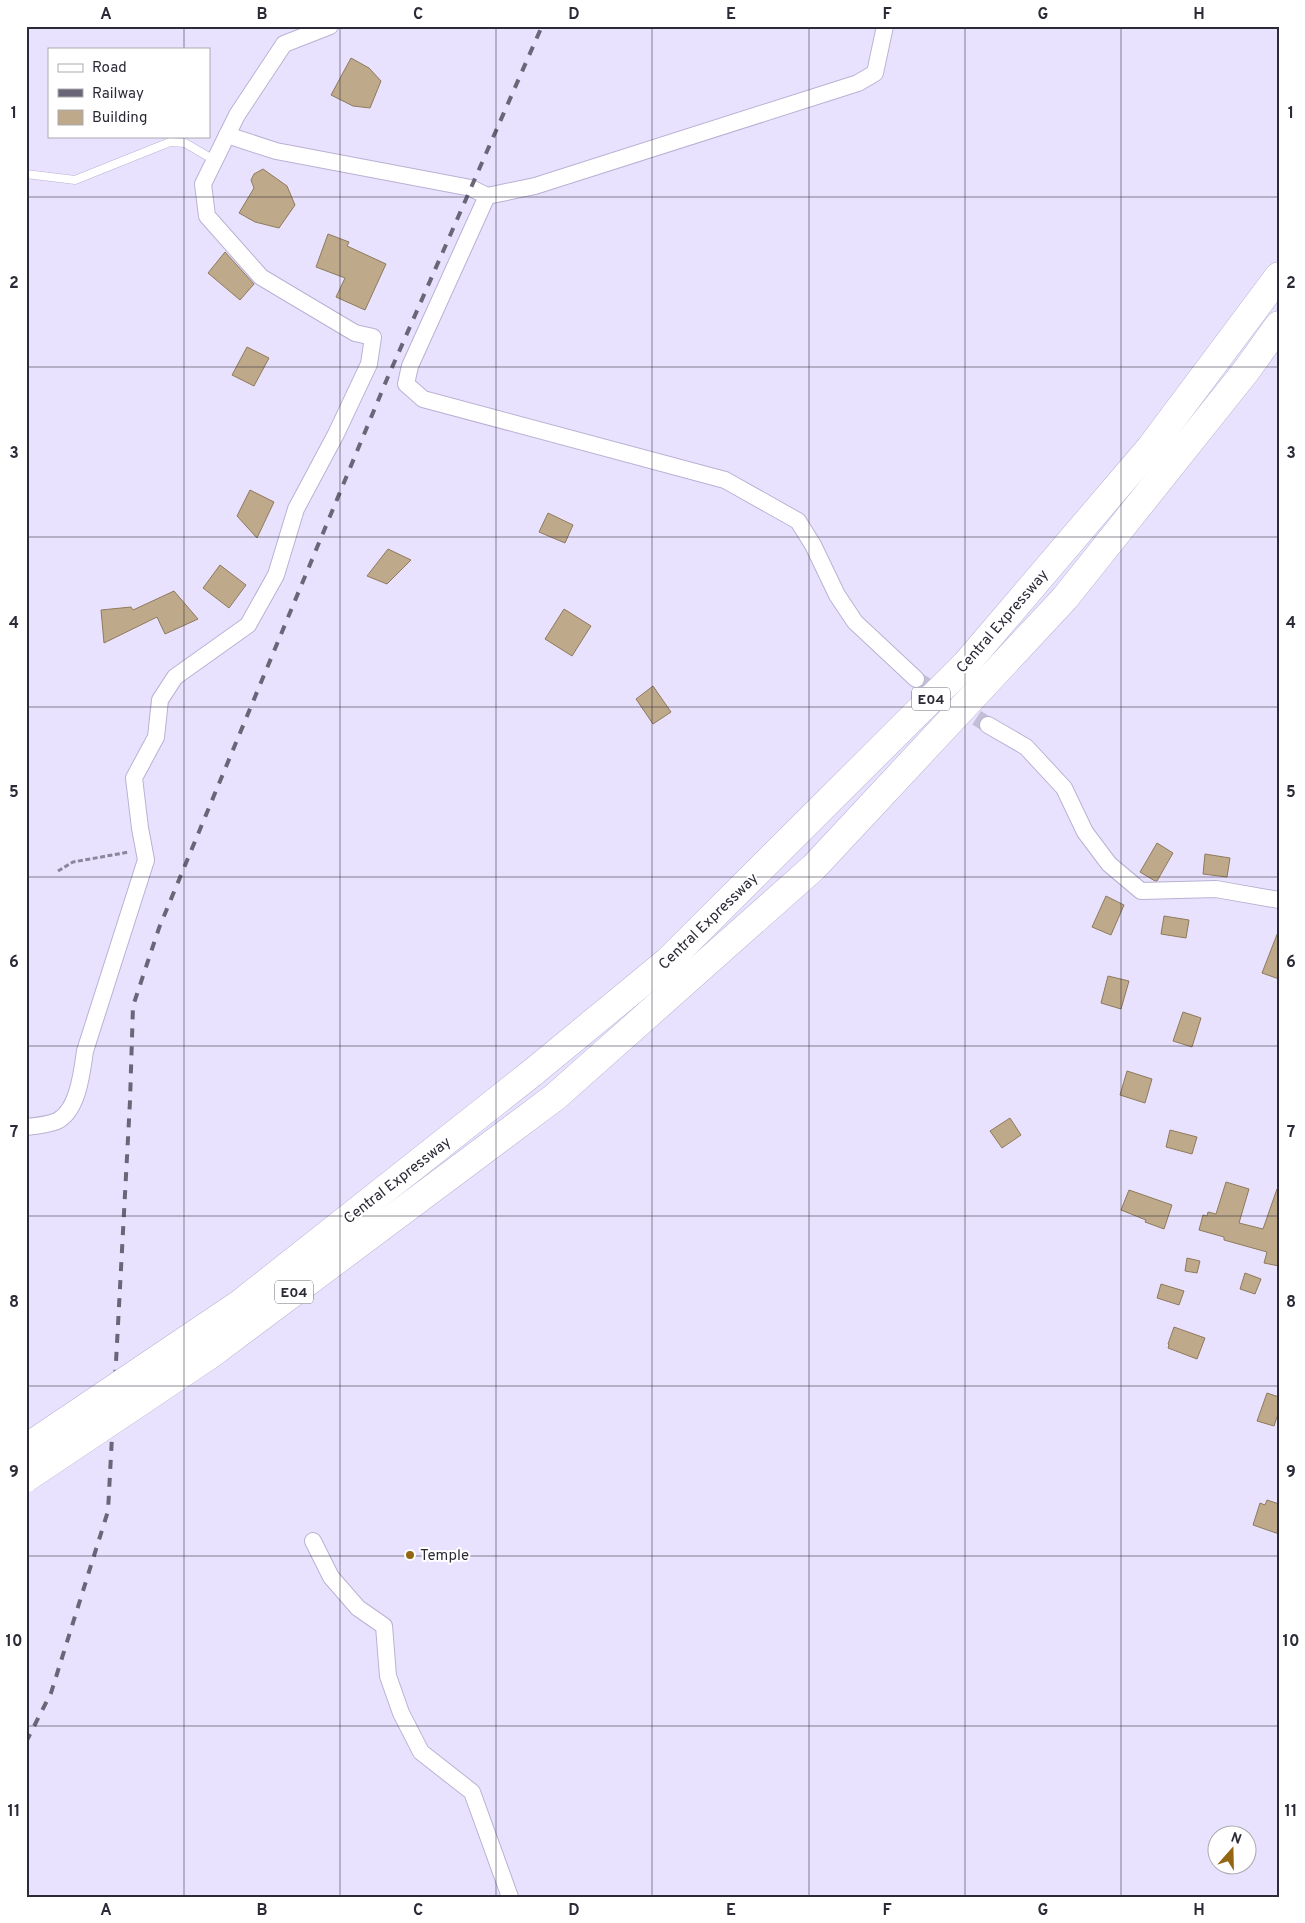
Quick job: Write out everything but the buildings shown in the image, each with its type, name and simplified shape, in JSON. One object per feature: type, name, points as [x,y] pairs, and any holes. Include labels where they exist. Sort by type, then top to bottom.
[{"type":"highway","name":"Central Expressway","points":[[26,1448],[240,1303],[532,1073],[668,961],[966,664],[1151,446],[1279,276]]},
{"type":"highway","name":"Central Expressway","points":[[26,1478],[211,1354],[555,1097],[814,867],[1065,598],[1246,371],[1279,325]]},
{"type":"street","points":[[26,1127],[56,1122],[69,1114],[80,1082],[85,1051],[146,860],[134,778],[156,737],[160,700],[176,677],[248,624],[276,575],[296,509],[336,434],[369,364],[373,337],[355,333],[261,278],[207,216],[203,184],[237,115],[284,44],[330,26]]},
{"type":"street","points":[[227,135],[276,151],[471,188],[487,196],[535,186],[858,83],[875,73],[885,26]]},
{"type":"street","points":[[487,196],[410,366],[406,384],[423,399],[724,480],[798,521],[813,545],[837,596],[856,622],[916,679]]},
{"type":"street","points":[[988,725],[1026,747],[1064,788],[1085,832],[1109,864],[1141,892],[1216,889],[1279,900]]},
{"type":"street","points":[[313,1541],[331,1577],[358,1608],[384,1626],[388,1676],[401,1713],[421,1752],[472,1792],[510,1897]]},
{"type":"lane","points":[[26,174],[75,180],[170,142],[185,143],[214,160]]},
{"type":"path","points":[[58,871],[73,862],[145,849]]},
{"type":"tunnel","points":[[916,679],[988,725]]},
{"type":"railway","points":[[26,1742],[51,1693],[108,1511],[130,1101],[133,1006],[159,928],[387,379],[542,26]]},
{"type":"place","name":"Temple","points":[[410,1555]]}]
